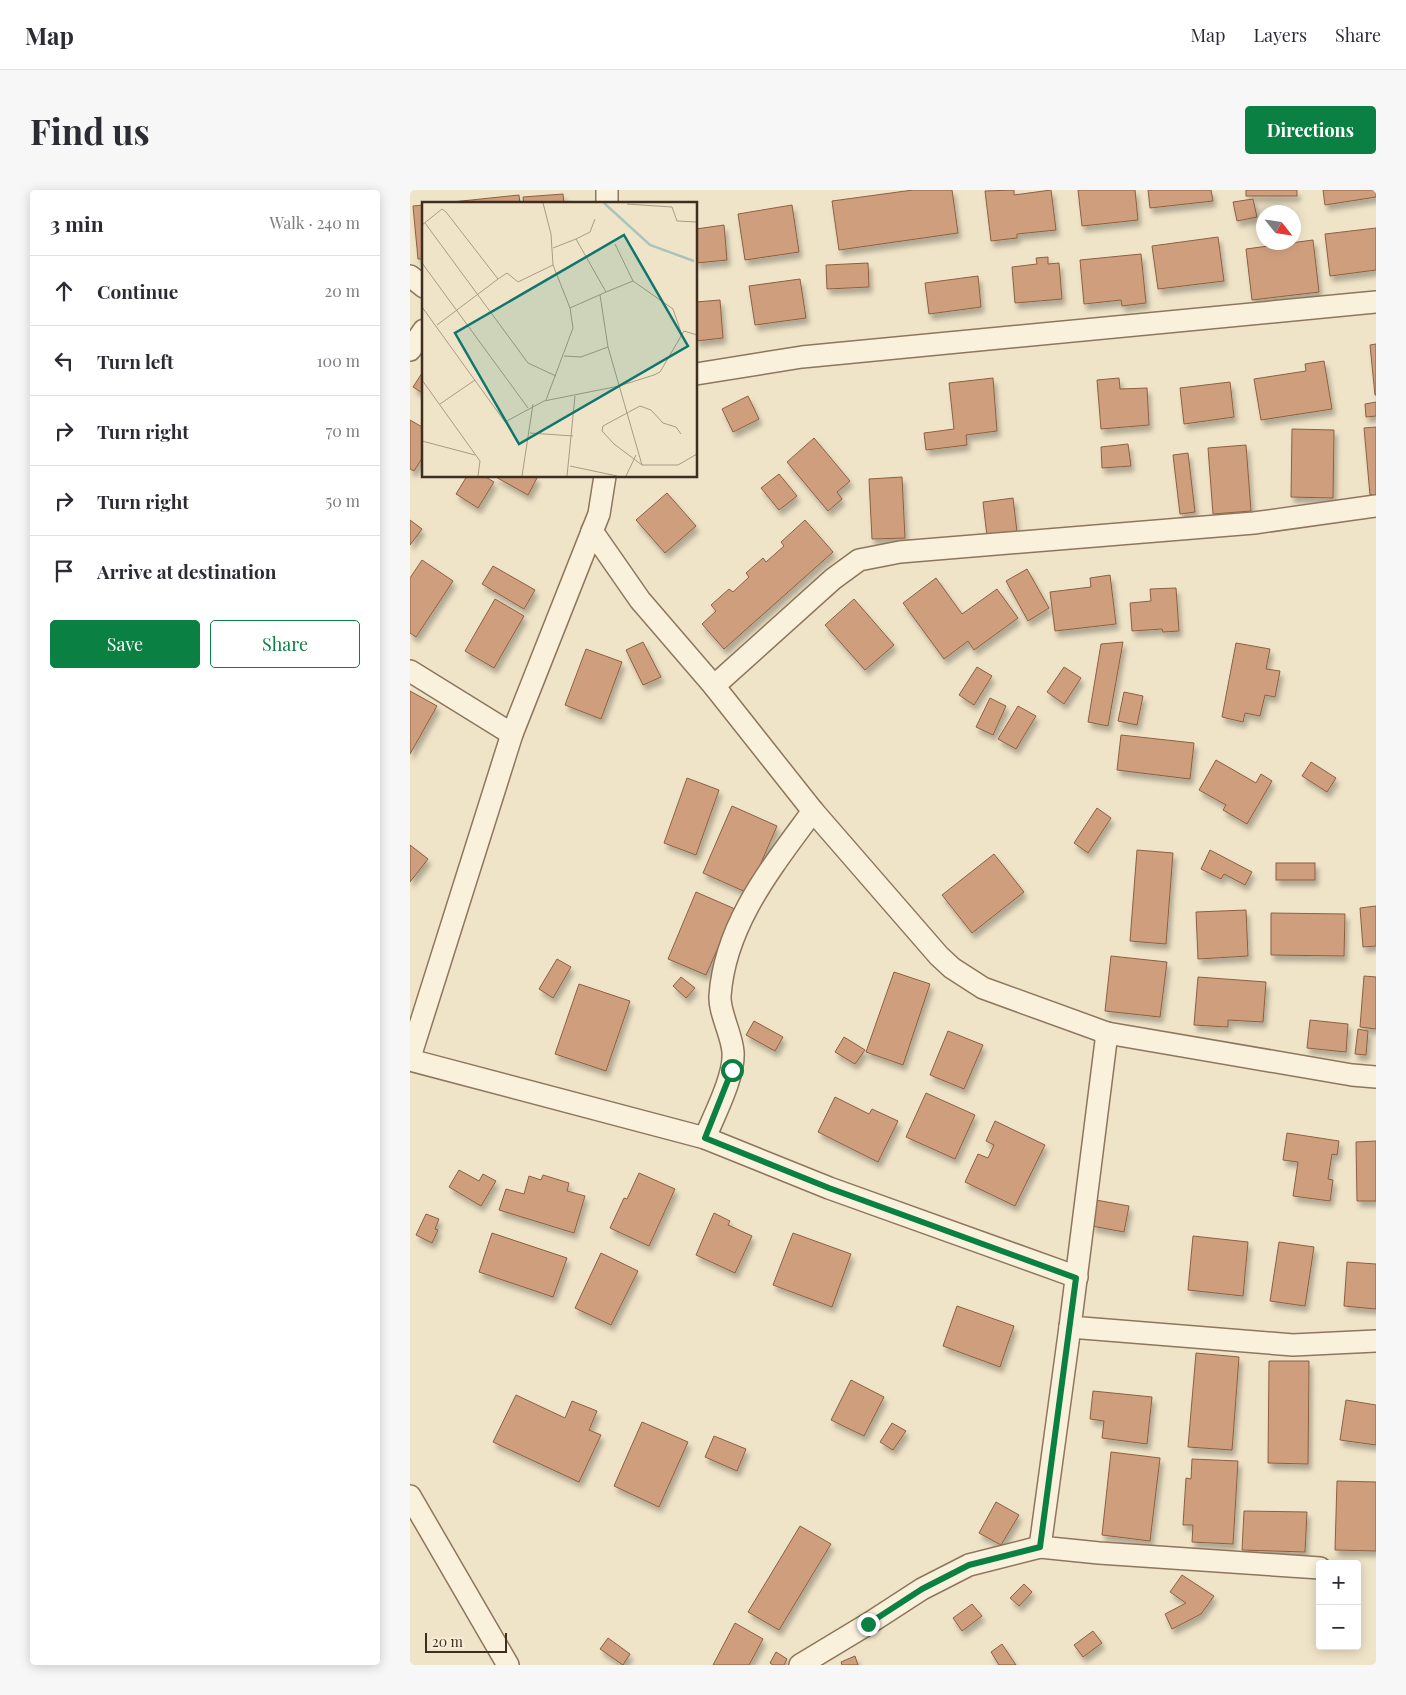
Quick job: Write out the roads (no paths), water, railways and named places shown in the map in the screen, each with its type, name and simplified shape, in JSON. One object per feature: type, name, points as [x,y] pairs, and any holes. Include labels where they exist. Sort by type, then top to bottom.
[{"type":"street","points":[[410,276],[422,285]]},
{"type":"street","points":[[698,374],[802,356],[1376,302]]},
{"type":"street","points":[[410,350],[422,333]]},
{"type":"street","points":[[605,478],[599,514],[512,734],[410,1059],[705,1138],[829,1188],[1076,1278]]},
{"type":"street","points":[[714,686],[833,579],[859,560],[900,552],[1254,523],[1376,506]]},
{"type":"street","points":[[592,532],[640,600],[714,686],[813,811],[939,956],[966,978],[998,994],[1107,1033],[1376,1077]]},
{"type":"street","points":[[410,671],[512,734]]},
{"type":"street","points":[[705,1138],[732,1070],[733,1052],[720,998],[726,964],[740,920],[761,882],[813,811]]},
{"type":"street","points":[[1040,1547],[1107,1033]]},
{"type":"street","points":[[1070,1327],[1293,1344],[1376,1341]]},
{"type":"street","points":[[410,1496],[508,1665]]},
{"type":"street","points":[[800,1665],[922,1589],[969,1565],[1040,1547],[1099,1553],[1316,1568]]}]
